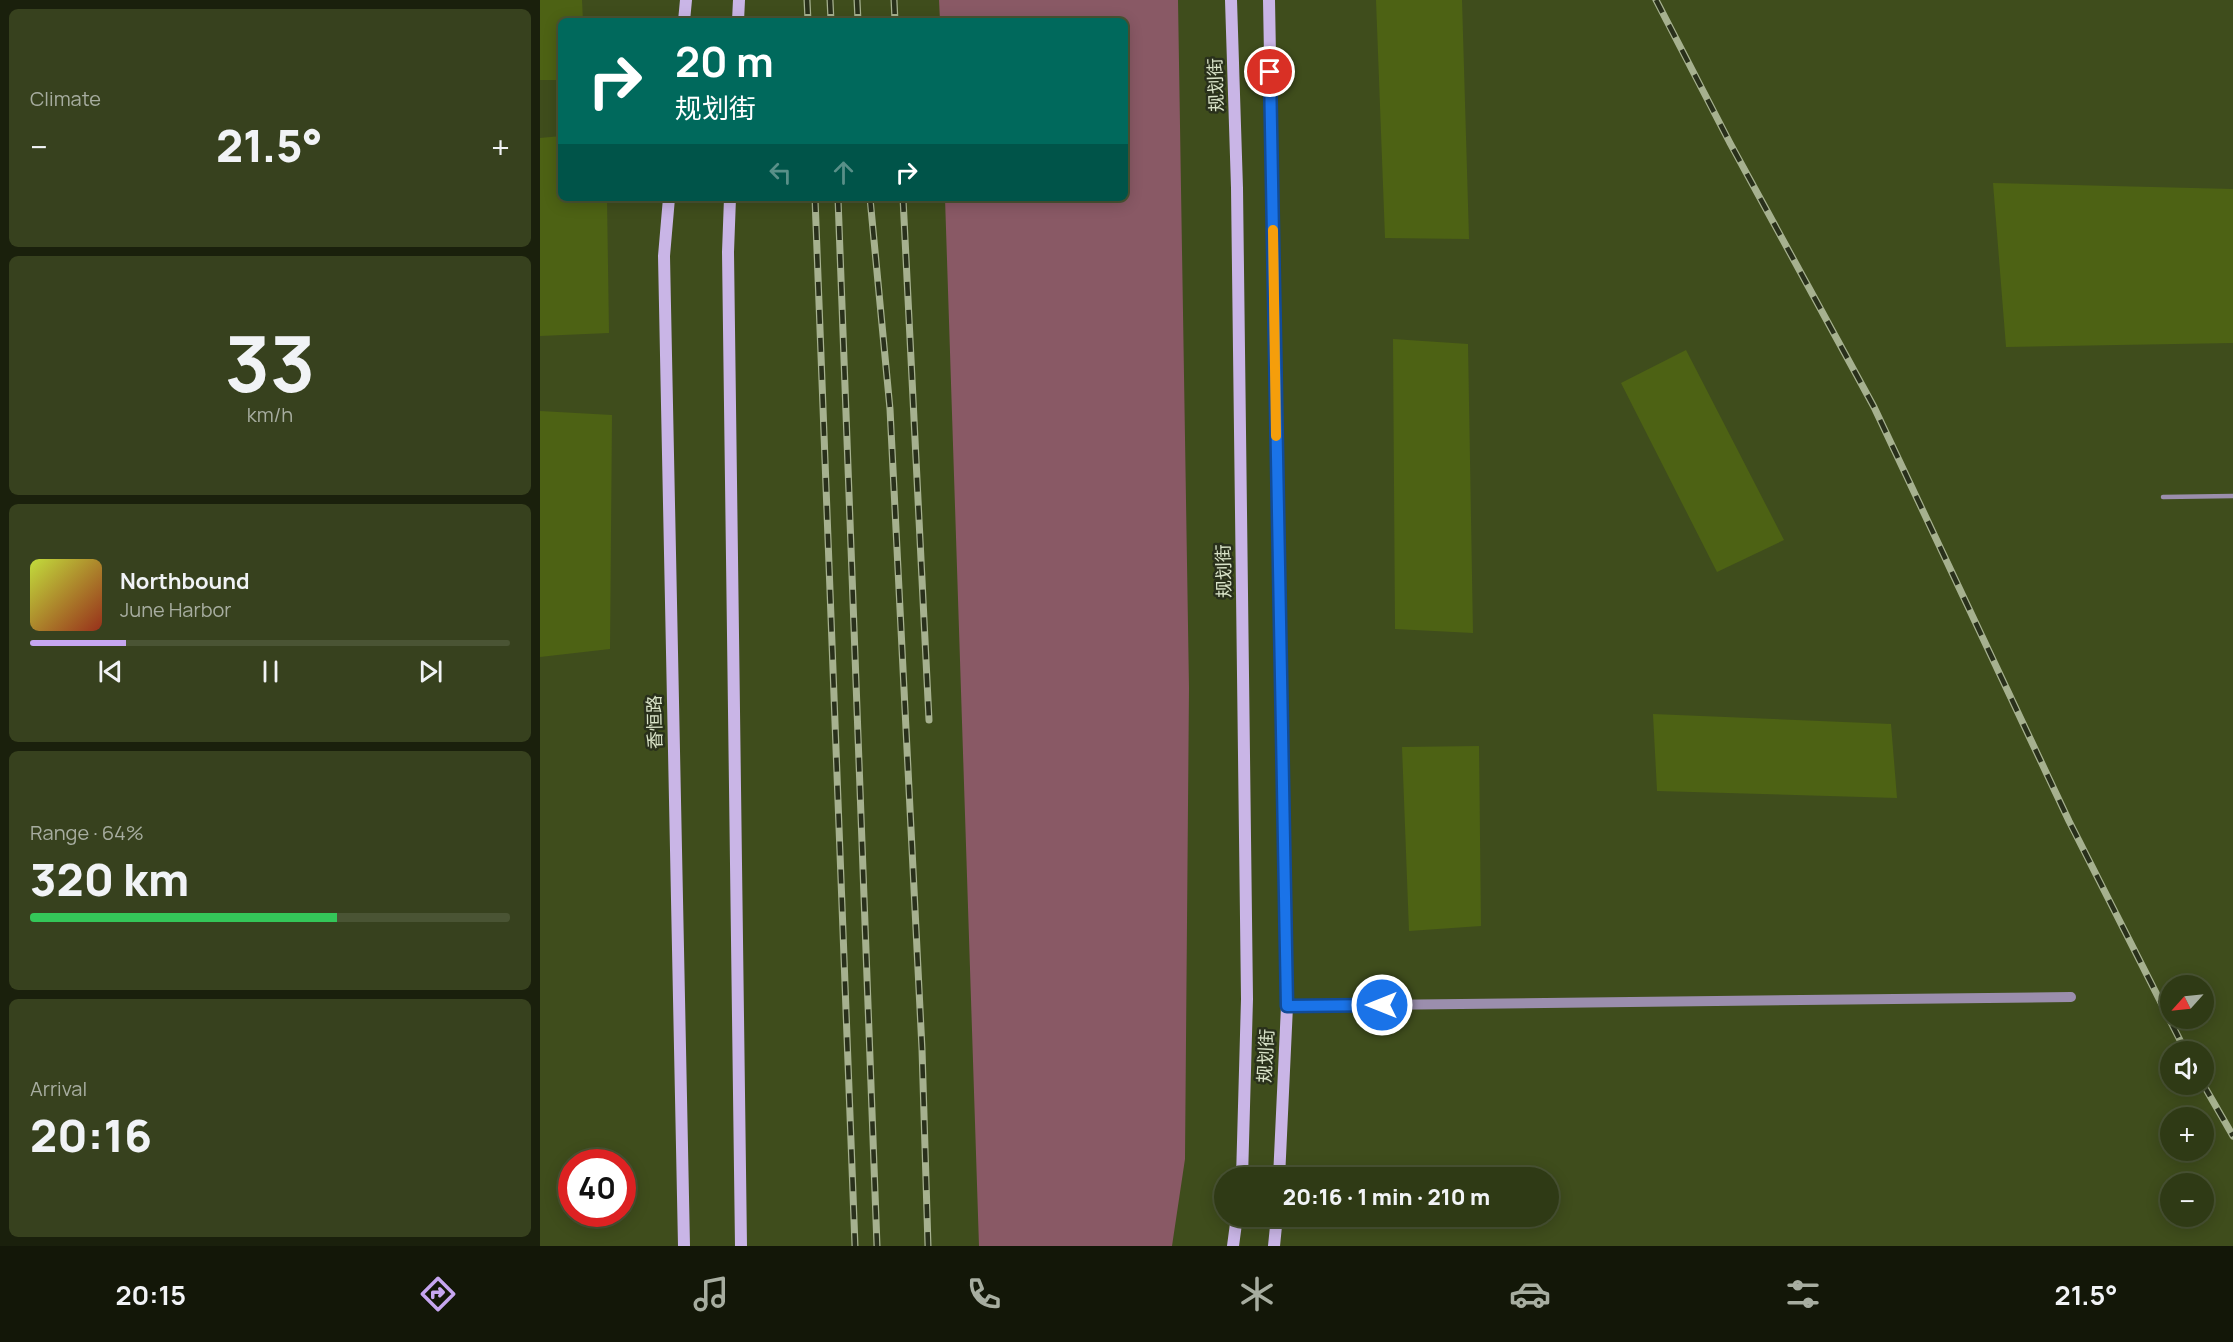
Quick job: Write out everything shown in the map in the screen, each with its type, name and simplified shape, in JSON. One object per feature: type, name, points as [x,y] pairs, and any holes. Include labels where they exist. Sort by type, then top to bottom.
[{"type":"main road","points":[[684,0],[684,18]]},
{"type":"main road","points":[[738,18],[739,0]]},
{"type":"main road","name":"规划街","points":[[1231,0],[1237,188],[1246,987],[1242,1167]]},
{"type":"main road","name":"规划街","points":[[1269,0],[1287,1006],[1280,1167]]},
{"type":"main road","name":"香恒路","points":[[669,201],[664,256],[684,1246]]},
{"type":"main road","points":[[730,201],[728,252],[741,1246]]},
{"type":"main road","points":[[1233,1246],[1236,1227]]},
{"type":"main road","points":[[1274,1246],[1276,1227]]},
{"type":"street","points":[[1287,1006],[2071,997]]},
{"type":"lane","points":[[2163,497],[2233,496]]},
{"type":"shaded area","points":[[939,0],[1178,0],[1189,688],[1185,1159],[1172,1246],[979,1246],[945,201],[1128,201],[1128,18],[940,18]]},
{"type":"building","points":[[540,0],[582,0],[583,18],[558,18],[558,80],[540,80]]},
{"type":"building","points":[[1376,0],[1462,0],[1469,239],[1385,238]]},
{"type":"building","points":[[558,136],[558,201],[607,201],[609,333],[540,336],[540,138]]},
{"type":"building","points":[[1993,183],[2233,189],[2233,343],[2006,347]]},
{"type":"building","points":[[1393,339],[1468,344],[1473,633],[1395,629]]},
{"type":"building","points":[[1686,350],[1784,540],[1717,572],[1621,383]]},
{"type":"building","points":[[540,411],[612,415],[610,649],[540,657]]},
{"type":"building","points":[[1653,714],[1891,724],[1897,798],[1657,791]]},
{"type":"building","points":[[1479,746],[1481,926],[1409,931],[1402,747]]},
{"type":"railway","points":[[807,0],[808,18]]},
{"type":"railway","points":[[830,0],[831,18]]},
{"type":"railway","points":[[857,0],[858,18]]},
{"type":"railway","points":[[894,0],[895,18]]},
{"type":"railway","points":[[1656,0],[1730,143],[1874,407],[2069,821],[2180,1041]]},
{"type":"railway","points":[[815,201],[855,1246]]},
{"type":"railway","points":[[838,201],[877,1246]]},
{"type":"railway","points":[[870,201],[890,409],[922,1049],[928,1246]]},
{"type":"railway","points":[[903,201],[929,720]]},
{"type":"railway","points":[[2209,1095],[2233,1136]]},
{"type":"slow traffic","points":[[1273,230],[1276,436]]},
{"type":"route","points":[[1270,72],[1287,1006],[1382,1005]]}]
